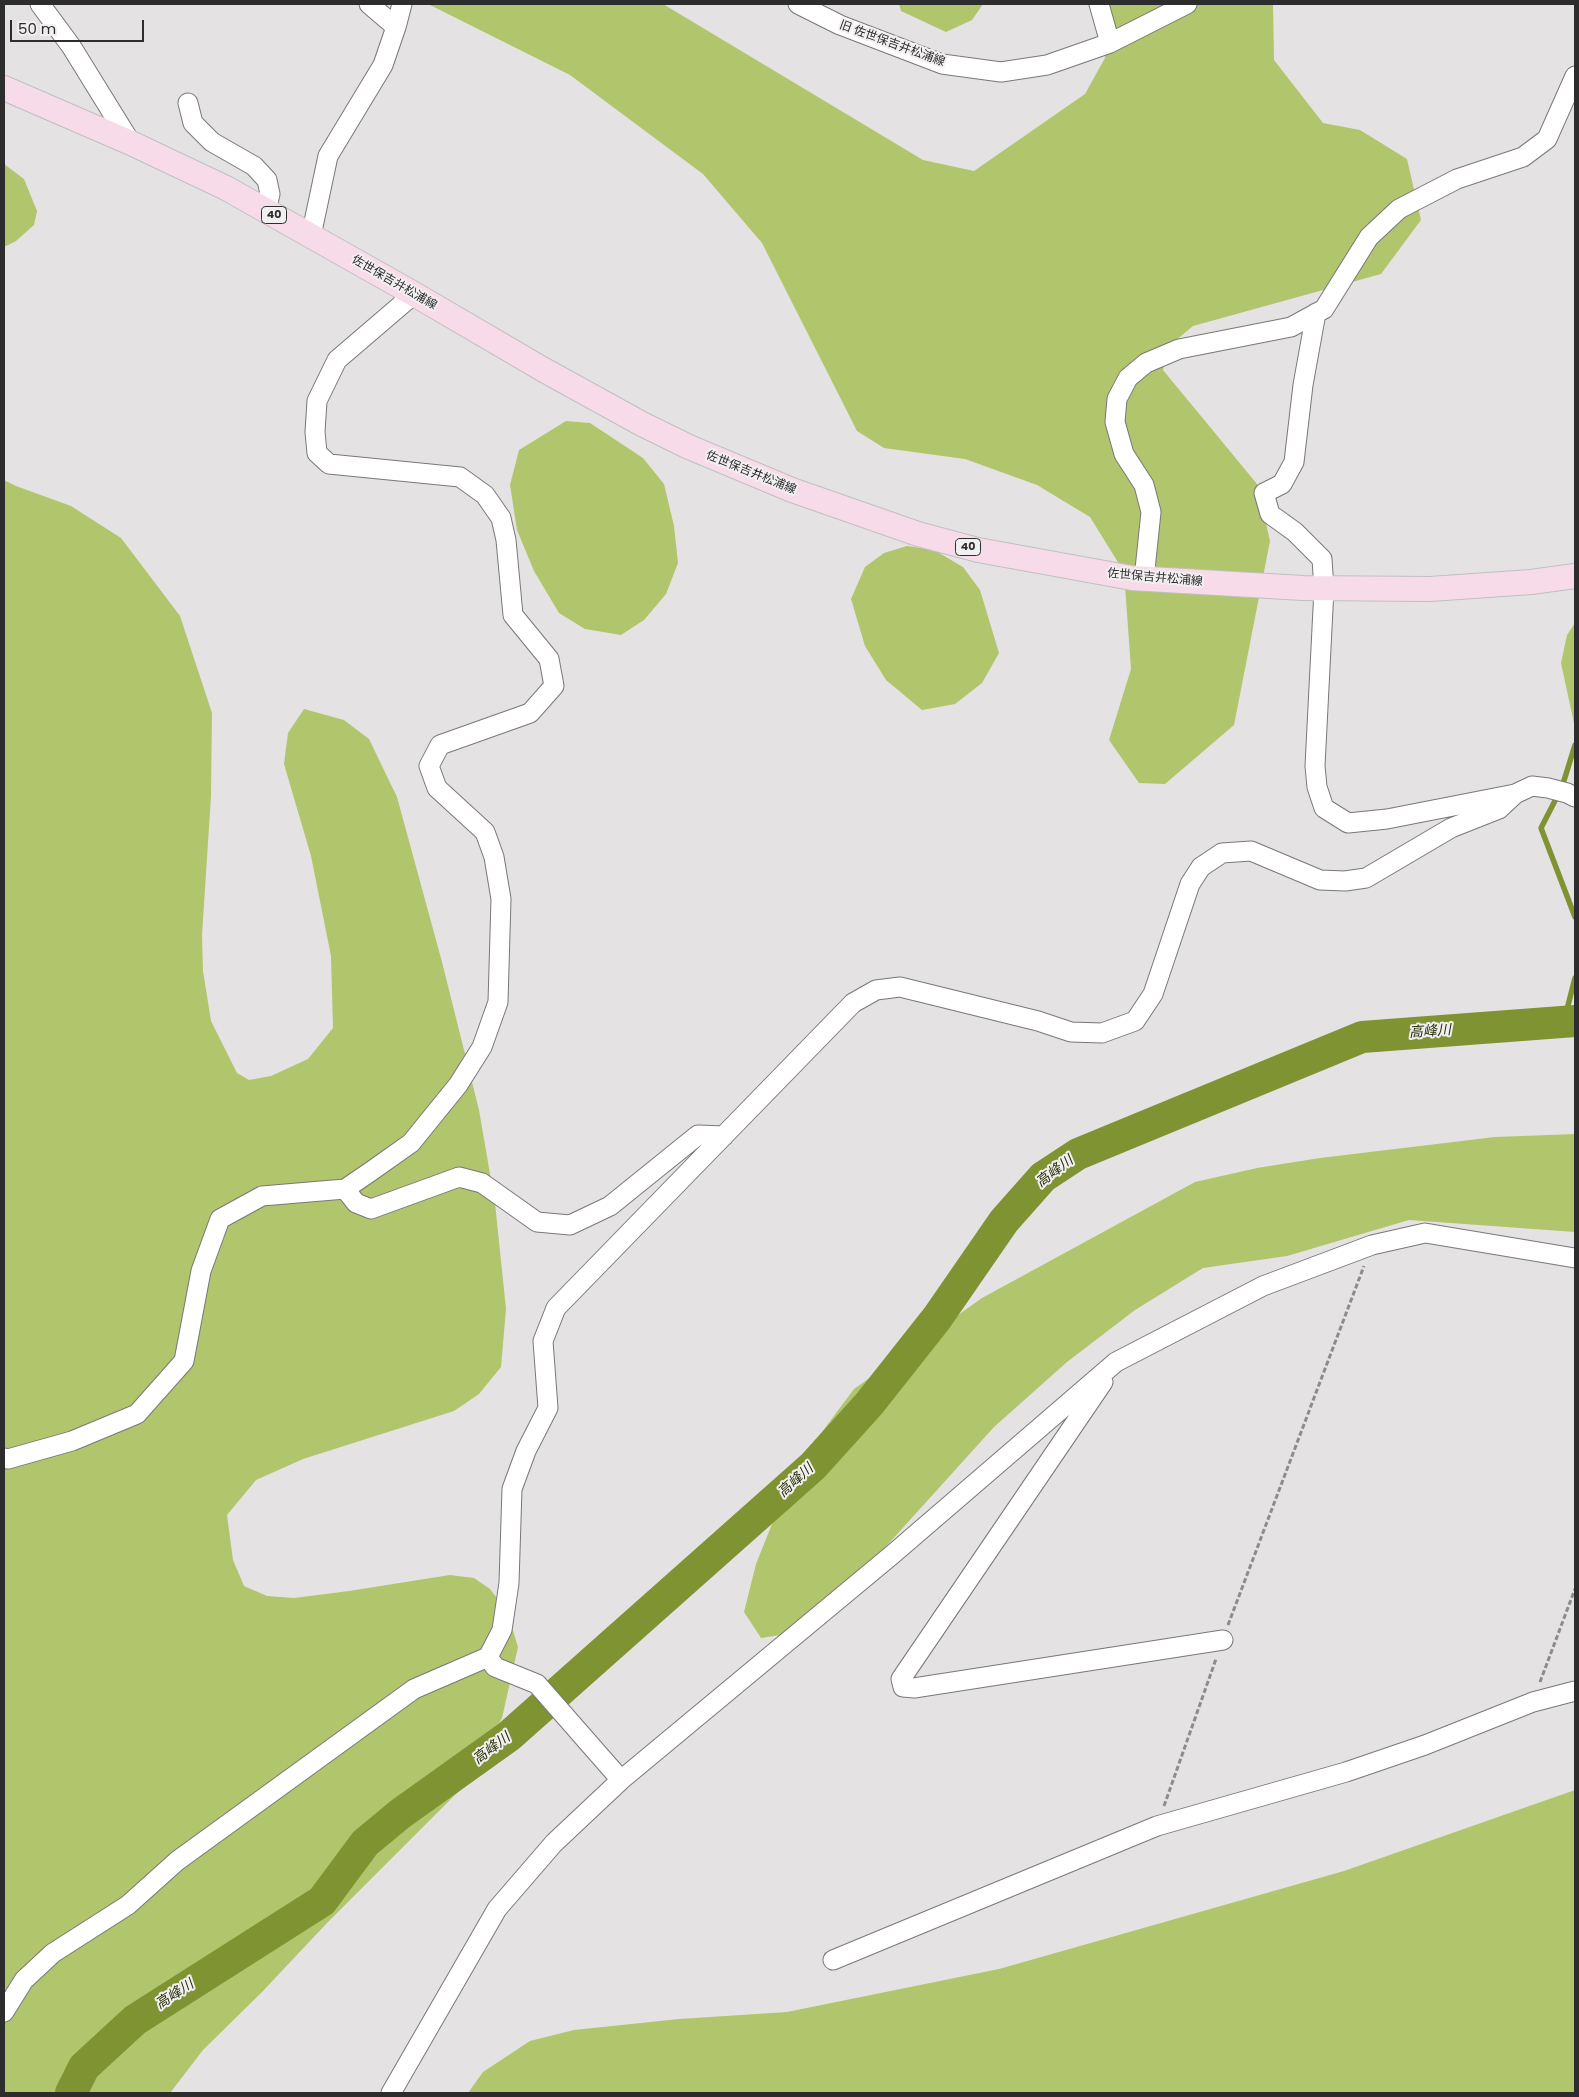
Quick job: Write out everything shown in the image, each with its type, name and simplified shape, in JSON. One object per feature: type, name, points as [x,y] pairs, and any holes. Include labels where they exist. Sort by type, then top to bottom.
[{"type":"main road","name":"佐世保吉井松浦線","points":[[4,88],[131,143],[226,188],[544,370],[642,424],[689,447],[792,490],[918,534],[978,550],[1144,579],[1324,589],[1430,589],[1530,582],[1575,576]]},
{"type":"street","points":[[40,4],[71,46],[131,143]]},
{"type":"street","points":[[369,4],[396,27]]},
{"type":"street","points":[[311,236],[328,156],[383,65],[402,4]]},
{"type":"street","name":"旧 佐世保吉井松浦線","points":[[798,4],[840,25],[942,64],[1001,72],[1047,65],[1110,44],[1187,4]]},
{"type":"street","points":[[1099,4],[1110,44]]},
{"type":"street","points":[[1144,579],[1151,512],[1144,485],[1124,454],[1115,422],[1117,399],[1128,378],[1146,363],[1179,349],[1291,327],[1324,309],[1369,237],[1399,209],[1457,179],[1523,157],[1547,139],[1575,76]]},
{"type":"street","points":[[188,103],[193,122],[212,142],[254,166],[267,180],[270,194],[266,211]]},
{"type":"street","points":[[4,1458],[8,1459],[72,1441],[137,1414],[184,1361],[201,1271],[220,1219],[262,1196],[344,1189],[411,1143],[458,1085],[482,1047],[498,1002],[501,899],[494,857],[485,832],[437,788],[429,766],[440,745],[530,713],[554,686],[549,659],[513,615],[506,540],[501,518],[485,495],[460,477],[329,464],[317,453],[315,432],[317,401],[337,360],[414,294]]},
{"type":"street","points":[[1316,313],[1303,385],[1294,462],[1282,484],[1264,493],[1270,514],[1295,532],[1322,559],[1324,589],[1315,766],[1317,787],[1324,808],[1348,823],[1387,819],[1515,794],[1532,786],[1548,788],[1571,795]]},
{"type":"street","points":[[4,2012],[24,1980],[53,1953],[128,1905],[177,1861],[414,1689],[488,1657],[502,1630],[509,1583],[512,1489],[526,1451],[548,1408],[543,1341],[556,1308],[853,1003],[876,990],[900,988],[1071,1032],[1102,1033],[1134,1021],[1153,994],[1190,884],[1201,867],[1222,853],[1251,852],[1320,880],[1344,881],[1366,878],[1451,828],[1499,810],[1515,794]]},
{"type":"street","points":[[344,1189],[356,1203],[371,1209],[459,1177],[482,1183],[536,1222],[570,1225],[610,1206],[698,1135],[724,1136]]},
{"type":"street","points":[[391,2093],[497,1909],[554,1843],[621,1780],[893,1554],[1116,1362],[1263,1286],[1372,1245],[1425,1234],[1575,1258]]},
{"type":"street","points":[[1116,1362],[901,1680],[903,1688],[914,1688],[1223,1640]]},
{"type":"street","points":[[488,1657],[494,1667],[538,1684],[621,1780]]},
{"type":"street","points":[[832,1960],[1157,1826],[1346,1772],[1425,1745],[1532,1702],[1575,1691]]},
{"type":"path","points":[[1157,1826],[1223,1640],[1372,1245]]},
{"type":"path","points":[[1532,1702],[1575,1589]]},
{"type":"green space","points":[[428,4],[663,4],[923,160],[974,171],[1085,94],[1105,58],[1102,4],[1273,4],[1274,60],[1323,123],[1360,130],[1407,159],[1421,220],[1381,274],[1193,326],[1169,346],[1163,370],[1257,484],[1270,541],[1234,725],[1165,784],[1139,783],[1109,740],[1131,669],[1124,572],[1090,517],[1037,485],[965,459],[884,448],[857,431],[762,243],[703,174],[570,75]]},
{"type":"green space","points":[[899,4],[983,4],[972,20],[946,32],[901,11]]},
{"type":"green space","points":[[4,164],[24,179],[37,211],[34,225],[16,241],[4,247]]},
{"type":"green space","points":[[566,421],[590,423],[643,458],[664,484],[674,526],[678,563],[666,594],[644,620],[621,635],[585,629],[559,613],[534,571],[517,530],[510,485],[519,450]]},
{"type":"green space","points":[[4,480],[71,506],[121,538],[180,616],[212,713],[211,796],[202,935],[203,971],[211,1021],[237,1073],[249,1080],[271,1076],[308,1059],[333,1028],[331,956],[311,856],[284,764],[288,733],[304,709],[344,720],[369,739],[397,797],[442,962],[479,1110],[495,1203],[506,1309],[501,1367],[479,1394],[454,1411],[303,1459],[256,1480],[227,1515],[233,1560],[244,1586],[267,1596],[294,1598],[450,1575],[474,1578],[490,1589],[507,1611],[518,1647],[502,1718],[468,1782],[203,2050],[170,2093],[4,2093]]},
{"type":"green space","points":[[907,546],[934,550],[963,567],[980,590],[999,653],[982,683],[955,704],[922,710],[886,680],[865,646],[851,599],[865,567],[884,553]]},
{"type":"green space","points":[[1575,623],[1575,728],[1561,663],[1567,635]]},
{"type":"green space","points":[[1575,1134],[1575,1232],[1409,1220],[1287,1256],[1203,1268],[1135,1310],[1067,1362],[994,1427],[824,1615],[794,1633],[761,1638],[744,1612],[756,1564],[774,1519],[807,1452],[854,1389],[982,1298],[1195,1182],[1257,1168],[1320,1158],[1495,1137]]},
{"type":"green space","points":[[1575,1790],[1575,2093],[468,2093],[483,2072],[530,2041],[574,2030],[679,2019],[787,2012],[999,1969],[1344,1871]]},
{"type":"waterway","points":[[1575,745],[1562,787],[1541,828],[1575,917]]},
{"type":"waterway","points":[[1564,1021],[1575,978]]},
{"type":"waterway","name":"高峰川","points":[[71,2093],[84,2067],[135,2020],[322,1901],[365,1843],[400,1814],[509,1736],[813,1466],[869,1404],[937,1318],[1004,1221],[1043,1177],[1078,1154],[1362,1037],[1575,1021]]}]
